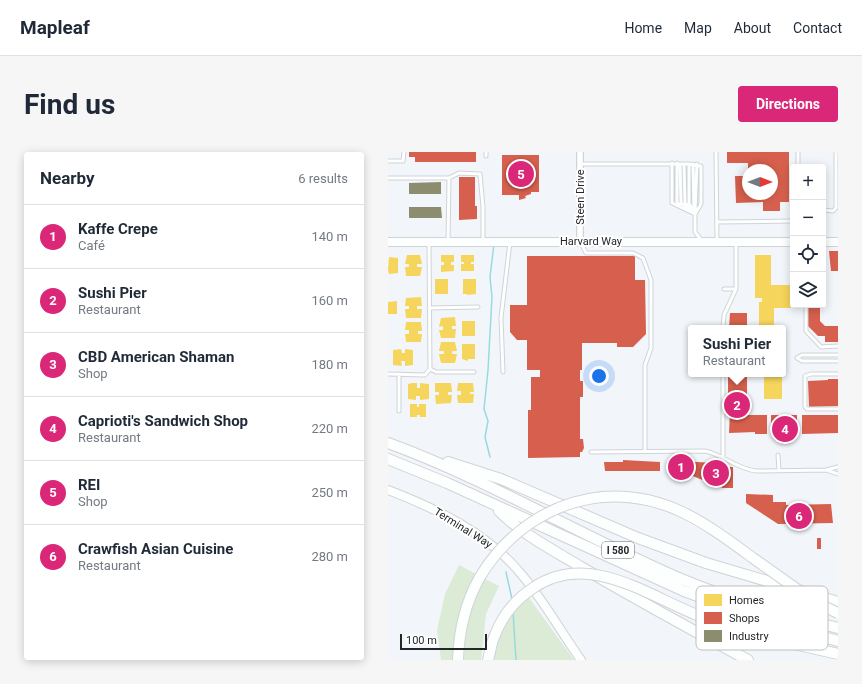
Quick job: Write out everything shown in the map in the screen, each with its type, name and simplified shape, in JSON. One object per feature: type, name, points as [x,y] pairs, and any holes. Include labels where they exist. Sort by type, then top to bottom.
[{"type":"highway","name":"I 580","points":[[388,443],[419,454],[478,480],[680,578],[701,586]]},
{"type":"highway","points":[[419,454],[464,466],[501,479],[638,538],[706,563],[784,586]]},
{"type":"highway","name":"I 580","points":[[388,459],[447,483],[696,596]]},
{"type":"highway","points":[[458,657],[462,618],[474,587],[502,548],[526,526],[557,508],[585,500],[602,497],[632,497],[671,506],[702,522],[792,586]]},
{"type":"highway","points":[[493,505],[512,523],[569,559],[696,632]]},
{"type":"highway","points":[[488,660],[492,643],[502,618],[518,599],[543,581],[570,573],[602,575],[696,615]]},
{"type":"highway","points":[[828,597],[838,598]]},
{"type":"highway","points":[[828,599],[838,602]]},
{"type":"highway","points":[[828,608],[838,613]]},
{"type":"highway","name":"I 580","points":[[828,626],[838,628]]},
{"type":"highway","name":"I 580","points":[[828,638],[838,641]]},
{"type":"highway","points":[[730,650],[748,660]]},
{"type":"highway","points":[[817,650],[834,654]]},
{"type":"street","name":"Steen Drive","points":[[580,152],[580,241]]},
{"type":"street","name":"Harvard Way","points":[[388,242],[790,242]]},
{"type":"street","points":[[826,242],[838,242]]},
{"type":"street","name":"Terminal Way","points":[[388,490],[449,518],[481,537],[500,552],[522,575],[536,593],[581,660]]},
{"type":"lane","points":[[388,161],[404,161],[404,152]]},
{"type":"lane","points":[[716,152],[717,241]]},
{"type":"lane","points":[[798,152],[798,164]]},
{"type":"lane","points":[[826,210],[833,210],[836,208],[836,152]]},
{"type":"lane","points":[[672,163],[672,203],[695,214]]},
{"type":"lane","points":[[680,163],[685,203],[695,214]]},
{"type":"lane","points":[[680,163],[677,203],[695,214]]},
{"type":"lane","points":[[580,164],[697,164],[701,166],[701,204],[695,214]]},
{"type":"lane","points":[[691,164],[692,204],[695,214],[695,232],[702,241]]},
{"type":"lane","points":[[388,178],[449,178],[459,174],[480,174],[483,207],[483,242]]},
{"type":"lane","points":[[448,242],[449,178]]},
{"type":"lane","points":[[717,222],[790,221]]},
{"type":"lane","points":[[502,372],[501,318],[510,241]]},
{"type":"lane","points":[[580,241],[586,253],[632,253],[644,258],[652,280],[652,348],[645,365],[645,452]]},
{"type":"lane","points":[[723,325],[724,315],[736,289],[736,241]]},
{"type":"lane","points":[[388,374],[424,375],[430,369],[429,242]]},
{"type":"lane","points":[[724,289],[736,289]]},
{"type":"lane","points":[[429,308],[478,307]]},
{"type":"lane","points":[[806,308],[806,331],[821,347],[838,346]]},
{"type":"lane","points":[[838,354],[802,355],[797,358],[802,361],[838,361]]},
{"type":"lane","points":[[430,369],[436,372],[474,372]]},
{"type":"lane","points":[[399,374],[399,411]]},
{"type":"lane","points":[[838,374],[807,374],[805,376],[804,406],[807,409],[838,409]]},
{"type":"lane","points":[[723,377],[723,457]]},
{"type":"lane","points":[[591,452],[705,451],[723,457],[750,470],[826,470],[838,467]]},
{"type":"lane","points":[[778,455],[779,471]]},
{"type":"lane","points":[[826,470],[838,474]]},
{"type":"green space","points":[[459,565],[476,574],[466,596],[456,625],[453,660],[441,660],[437,630],[445,594]]},
{"type":"green space","points":[[483,578],[499,586],[486,614],[481,660],[464,660],[469,618]]},
{"type":"green space","points":[[527,595],[574,660],[494,660],[497,641],[504,624],[514,609]]},
{"type":"building: Homes","points":[[407,255],[420,255],[422,264],[417,264],[417,267],[422,267],[420,276],[406,276],[405,267],[409,267],[409,264],[405,264]]},
{"type":"building: Homes","points":[[441,255],[454,255],[454,262],[451,262],[451,265],[454,265],[454,271],[441,272],[441,265],[444,265],[444,262],[441,262]]},
{"type":"building: Homes","points":[[461,255],[474,255],[474,262],[471,262],[471,264],[474,264],[474,271],[461,271],[461,264],[464,264],[464,262],[461,262]]},
{"type":"building: Homes","points":[[755,255],[771,255],[771,285],[790,285],[790,308],[774,308],[774,325],[759,325],[759,302],[762,302],[762,298],[755,298]]},
{"type":"building: Homes","points":[[389,257],[398,258],[398,273],[389,274]]},
{"type":"building: Homes","points":[[435,279],[448,279],[448,294],[435,294]]},
{"type":"building: Homes","points":[[463,279],[476,279],[476,294],[463,294]]},
{"type":"building: Homes","points":[[421,297],[422,306],[417,306],[417,309],[422,309],[421,318],[406,318],[405,309],[409,309],[409,306],[405,306],[406,298]]},
{"type":"building: Homes","points":[[397,301],[397,314],[388,314],[388,302]]},
{"type":"building: Homes","points":[[455,317],[456,326],[452,326],[452,329],[456,329],[455,338],[441,338],[439,330],[443,330],[443,326],[439,327],[441,318]]},
{"type":"building: Homes","points":[[462,321],[475,321],[475,336],[462,336]]},
{"type":"building: Homes","points":[[406,322],[421,322],[422,331],[418,331],[418,334],[422,334],[421,342],[406,342],[405,334],[409,334],[409,330],[405,330]]},
{"type":"building: Homes","points":[[441,342],[455,342],[457,351],[452,351],[452,354],[457,354],[455,363],[441,363],[439,354],[444,354],[444,351],[439,351]]},
{"type":"building: Homes","points":[[462,344],[475,344],[475,359],[468,359],[468,361],[462,359]]},
{"type":"building: Homes","points":[[401,349],[402,353],[405,353],[405,349],[413,350],[413,365],[405,366],[405,361],[401,361],[402,366],[393,365],[393,350]]},
{"type":"building: Homes","points":[[764,377],[782,377],[782,399],[764,399]]},
{"type":"building: Homes","points":[[417,383],[417,388],[420,388],[420,383],[429,384],[429,399],[420,400],[420,396],[416,396],[416,400],[408,399],[408,384]]},
{"type":"building: Homes","points":[[435,383],[451,383],[452,392],[448,392],[448,395],[452,395],[451,403],[436,404],[435,395],[439,395],[439,392],[435,392]]},
{"type":"building: Homes","points":[[458,383],[473,383],[474,392],[470,392],[470,394],[474,394],[473,403],[458,403],[457,395],[461,395],[461,391],[457,391]]},
{"type":"building: Homes","points":[[410,404],[417,404],[417,407],[419,407],[419,404],[426,404],[426,417],[420,417],[420,415],[417,415],[417,417],[410,417]]},
{"type":"building: Shops","points":[[409,152],[476,152],[476,162],[415,162],[415,157],[409,157]]},
{"type":"building: Shops","points":[[727,152],[789,152],[789,202],[780,202],[780,211],[763,211],[763,202],[736,203],[735,176],[742,176],[742,200],[778,200],[778,164],[727,163]]},
{"type":"building: Shops","points":[[502,155],[539,155],[539,192],[531,192],[531,194],[525,196],[526,198],[519,200],[519,195],[502,195]]},
{"type":"building: Shops","points":[[671,171],[703,171],[703,180],[686,180],[686,187],[671,187]]},
{"type":"building: Shops","points":[[459,177],[475,177],[475,206],[477,206],[477,219],[459,220]]},
{"type":"building: Shops","points":[[829,251],[838,251],[838,271],[831,271]]},
{"type":"building: Shops","points":[[527,256],[635,256],[635,280],[645,280],[646,334],[633,347],[617,347],[617,343],[582,343],[582,370],[580,370],[580,381],[583,381],[583,397],[580,397],[580,439],[583,439],[584,448],[582,452],[580,452],[580,457],[528,458],[528,410],[531,410],[531,377],[540,377],[540,370],[527,370],[527,340],[517,340],[510,332],[510,305],[527,305]]},
{"type":"building: Shops","points":[[808,308],[820,308],[820,321],[825,326],[838,326],[838,342],[825,342],[825,336],[818,336],[808,326]]},
{"type":"building: Shops","points":[[730,313],[747,313],[747,325],[729,325]]},
{"type":"building: Shops","points":[[728,377],[747,377],[747,394],[728,394]]},
{"type":"building: Shops","points":[[838,379],[838,406],[809,407],[808,381]]},
{"type":"building: Shops","points":[[728,398],[748,398],[748,415],[767,415],[767,434],[755,434],[755,432],[729,433],[730,411],[728,411]]},
{"type":"building: Shops","points":[[771,415],[797,415],[797,434],[771,434]]},
{"type":"building: Shops","points":[[802,415],[838,415],[838,433],[802,434]]},
{"type":"building: Shops","points":[[623,460],[660,462],[660,471],[605,471],[604,462],[623,462]]},
{"type":"building: Shops","points":[[680,461],[715,463],[715,467],[733,467],[733,488],[723,488],[680,471]]},
{"type":"building: Shops","points":[[746,494],[773,495],[773,502],[786,502],[786,505],[831,504],[833,523],[778,524],[746,503]]},
{"type":"building: Shops","points":[[817,538],[821,538],[821,549],[817,549]]},
{"type":"building: Industry","points":[[441,182],[441,194],[409,194],[409,183]]},
{"type":"building: Industry","points":[[409,207],[441,207],[442,218],[409,218]]},
{"type":"waterway","points":[[490,457],[485,437],[488,421],[484,409],[488,370],[492,297],[490,277],[494,244]]},
{"type":"waterway","points":[[506,572],[512,599]]},
{"type":"waterway","points":[[513,611],[516,660]]},
{"type":"place","name":"REI","points":[[521,174]]},
{"type":"place","name":"Sushi Pier","points":[[737,405]]},
{"type":"place","name":"Caprioti's Sandwich Shop","points":[[785,429]]},
{"type":"place","name":"Kaffe Crepe","points":[[681,467]]},
{"type":"place","name":"CBD American Shaman","points":[[716,473]]},
{"type":"place","name":"Crawfish Asian Cuisine","points":[[799,516]]}]
